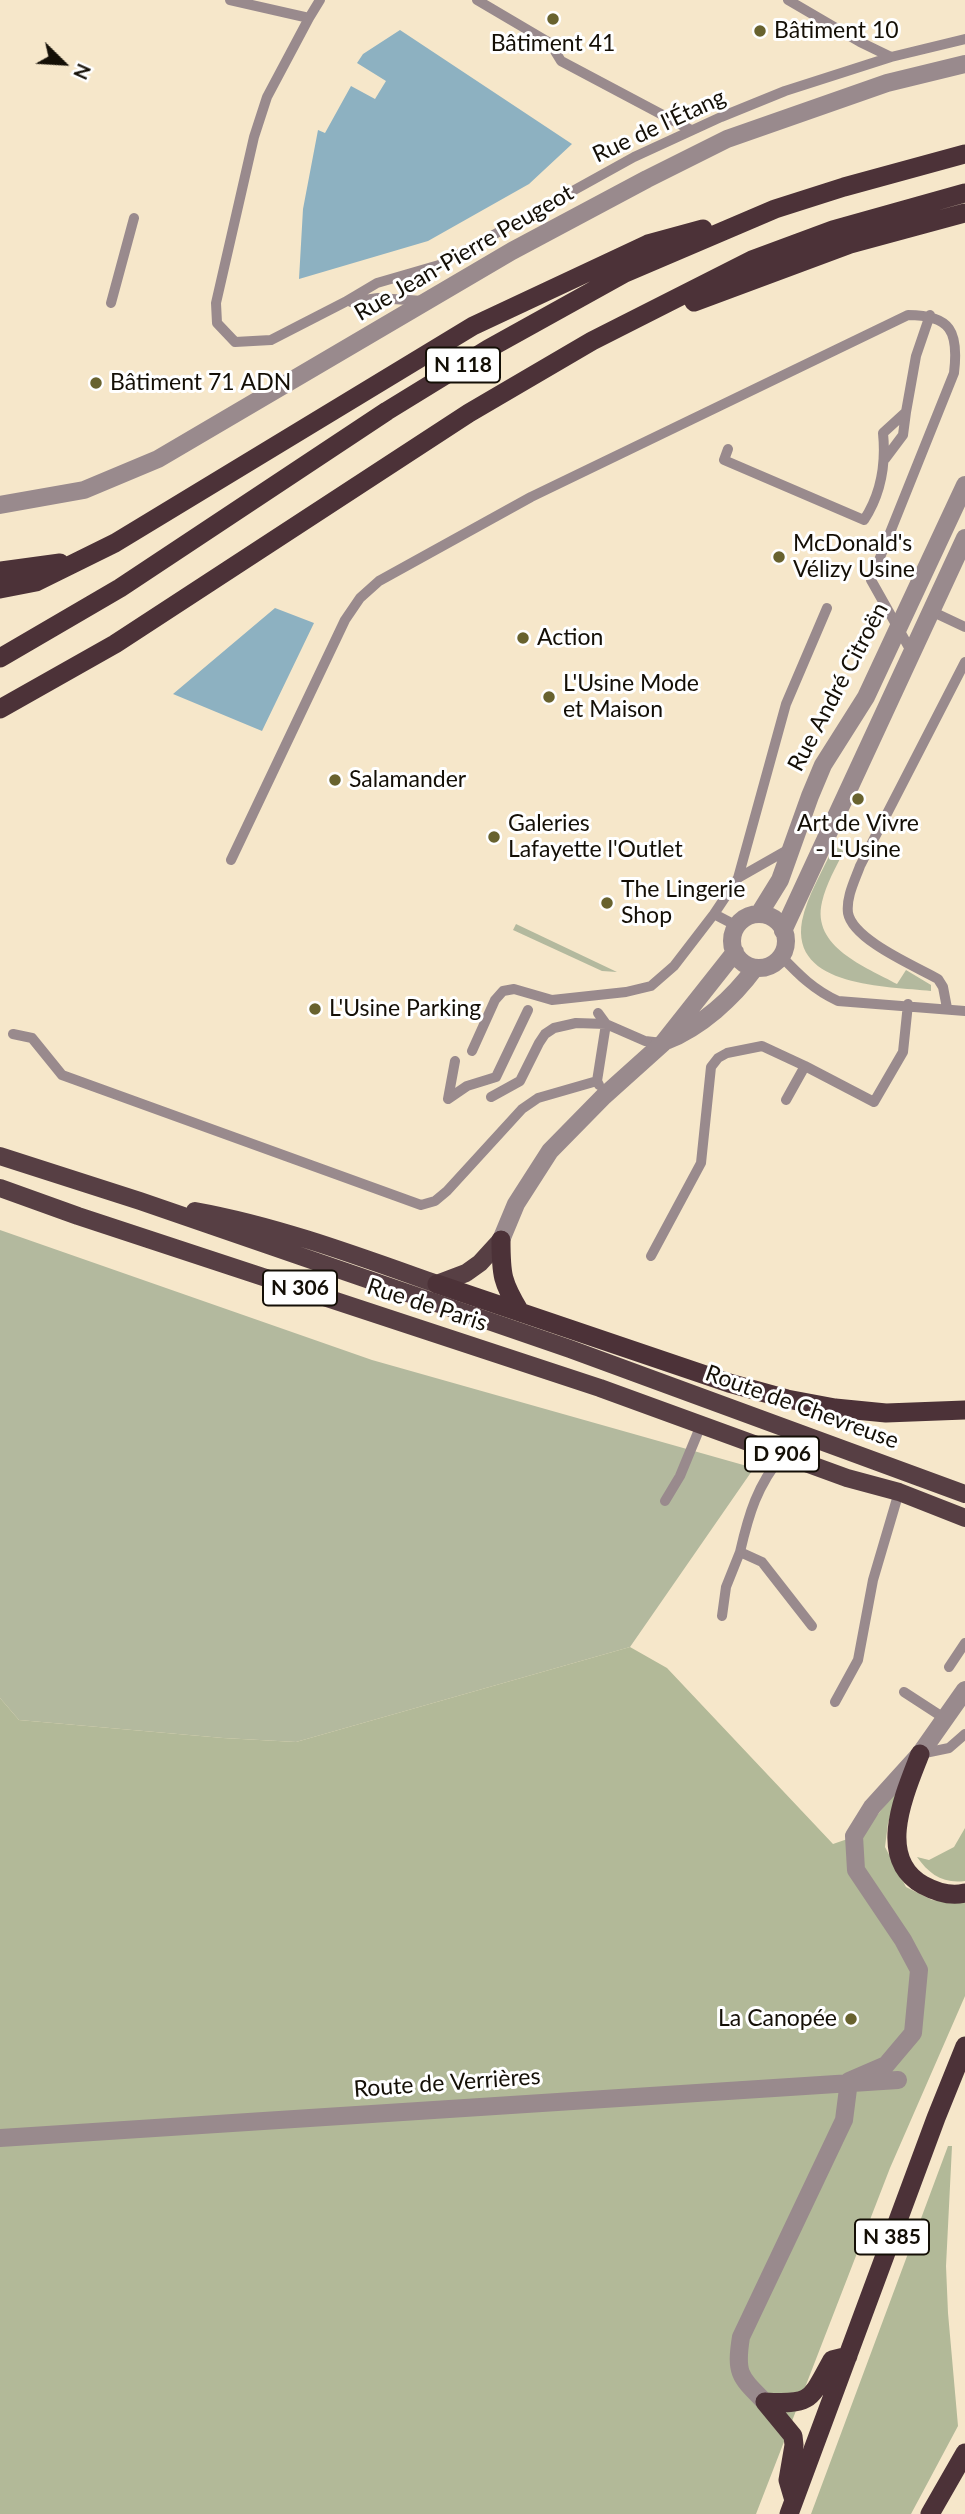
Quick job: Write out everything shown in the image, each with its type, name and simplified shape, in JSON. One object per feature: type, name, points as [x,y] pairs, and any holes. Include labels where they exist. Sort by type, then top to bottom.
[{"type":"highway","name":"N 118","points":[[0,658],[120,587],[387,411],[551,312],[625,274],[775,209],[965,154]]},
{"type":"highway","name":"N 118","points":[[0,709],[115,645],[469,413],[592,341],[752,260],[833,230],[965,193]]},
{"type":"highway","points":[[0,589],[36,582],[157,520],[473,326],[648,244],[775,209]]},
{"type":"highway","points":[[592,341],[850,244],[965,213]]},
{"type":"highway","points":[[0,570],[85,559]]},
{"type":"highway","points":[[501,1240],[501,1266],[505,1287],[520,1312]]},
{"type":"highway","points":[[437,1284],[729,1383],[787,1399],[835,1408],[886,1413],[965,1410]]},
{"type":"highway","points":[[920,1754],[902,1800],[897,1836],[900,1860],[919,1882],[931,1889],[950,1895],[965,1894]]},
{"type":"highway","name":"N 385","points":[[791,2507],[965,2046]]},
{"type":"highway","points":[[765,2402],[795,2404],[804,2401],[812,2394],[832,2361],[848,2356]]},
{"type":"highway","points":[[765,2402],[793,2435],[788,2480],[791,2507]]},
{"type":"highway","points":[[930,2514],[965,2453]]},
{"type":"main road","name":"N 306","points":[[0,1156],[140,1201]]},
{"type":"main road","name":"Rue de Paris","points":[[0,1188],[600,1388]]},
{"type":"main road","points":[[140,1201],[230,1217],[341,1250],[437,1284],[466,1273],[480,1263],[501,1240]]},
{"type":"main road","name":"Rue de Paris","points":[[140,1201],[622,1367]]},
{"type":"main road","name":"Route de Chevreuse","points":[[622,1367],[965,1494]]},
{"type":"main road","name":"D 906","points":[[600,1388],[847,1478],[899,1492],[965,1518]]},
{"type":"street","name":"Rue Jean-Pierre Peugeot","points":[[0,505],[84,490],[158,459],[524,244],[647,178],[727,139],[887,83],[965,64]]},
{"type":"street","name":"Rue André Citroën","points":[[759,914],[780,880],[823,765],[866,696],[965,485]]},
{"type":"street","name":"Rue André Citroën","points":[[783,930],[965,538]]},
{"type":"street","points":[[759,914],[777,921],[783,930],[786,942],[781,956],[770,966],[755,968],[747,965],[735,952],[733,943],[737,926],[748,917],[759,914]]},
{"type":"street","points":[[663,1043],[735,952]]},
{"type":"street","points":[[501,1240],[516,1204],[550,1151],[601,1088],[663,1043],[689,1032],[732,994],[755,968]]},
{"type":"street","points":[[765,2402],[742,2379],[737,2360],[741,2337],[844,2120],[849,2081],[886,2065],[913,2033],[919,1970],[903,1940],[856,1870],[854,1836],[872,1807],[920,1754],[965,1690]]},
{"type":"street","name":"Route de Verrières","points":[[0,2138],[849,2081],[898,2080]]},
{"type":"lane","points":[[230,0],[309,18],[320,0]]},
{"type":"lane","points":[[477,0],[550,43],[561,61],[691,130]]},
{"type":"lane","points":[[788,0],[891,57]]},
{"type":"lane","name":"Rue de l'Étang","points":[[309,18],[267,97],[254,136],[216,303],[217,323],[235,342],[271,340],[377,284],[439,265],[634,157],[691,130],[785,91],[891,57],[965,39]]},
{"type":"lane","points":[[111,303],[134,218]]},
{"type":"lane","points":[[345,303],[378,298],[427,301]]},
{"type":"lane","points":[[231,860],[345,620],[360,598],[379,581],[531,497],[619,454],[908,315],[930,315],[941,321],[952,333],[957,352],[954,373],[871,580],[911,651]]},
{"type":"lane","points":[[728,449],[724,460],[864,520],[873,506],[886,459],[903,435],[916,356],[930,315]]},
{"type":"lane","points":[[886,459],[883,433],[906,412]]},
{"type":"lane","points":[[471,1051],[495,1000],[503,991],[514,989],[552,1000],[625,992],[651,986],[674,966],[738,878],[786,704],[827,608]]},
{"type":"lane","points":[[931,611],[965,627]]},
{"type":"lane","points":[[947,1008],[943,986],[938,979],[868,940],[848,914],[850,892],[860,866],[965,662]]},
{"type":"lane","points":[[738,878],[792,846]]},
{"type":"lane","points":[[714,914],[737,926]]},
{"type":"lane","points":[[781,956],[804,981],[838,1001],[908,1004],[965,1011]]},
{"type":"lane","points":[[652,1256],[701,1163],[711,1067],[718,1058],[727,1053],[762,1046],[874,1102],[902,1052],[908,1004]]},
{"type":"lane","points":[[455,1061],[448,1099],[479,1080],[496,1077],[528,1010]]},
{"type":"lane","points":[[13,1034],[32,1038],[62,1075],[421,1205],[435,1201],[447,1191],[522,1109],[538,1098],[601,1088],[606,1024],[598,1013]]},
{"type":"lane","points":[[491,1097],[520,1082],[545,1034],[554,1028],[576,1023],[606,1024],[645,1041],[663,1043]]},
{"type":"lane","points":[[786,1100],[805,1066]]},
{"type":"lane","points":[[665,1501],[680,1476],[701,1425]]},
{"type":"lane","points":[[722,1616],[726,1587],[740,1552],[750,1509],[772,1468],[783,1454]]},
{"type":"lane","points":[[835,1702],[858,1660],[873,1580],[899,1492]]},
{"type":"lane","points":[[740,1552],[762,1562],[812,1626]]},
{"type":"lane","points":[[949,1667],[964,1647]]},
{"type":"lane","points":[[904,1692],[944,1718]]},
{"type":"lane","points":[[920,1754],[949,1748],[965,1734]]},
{"type":"green space","points":[[834,846],[844,851],[822,902],[821,918],[833,943],[844,954],[897,984],[906,970],[931,985],[931,991],[846,979],[826,971],[811,959],[802,943],[802,921],[811,893]]},
{"type":"green space","points":[[516,924],[617,972],[602,971],[513,930]]},
{"type":"green space","points":[[0,1230],[372,1360],[754,1468],[630,1647],[296,1742],[19,1720],[0,1698]]},
{"type":"green space","points":[[630,1647],[667,1668],[833,1844],[862,1834],[899,1788],[888,1823],[885,1847],[906,1887],[932,1900],[965,1902],[965,1996],[890,2168],[756,2514],[0,2514],[0,1698],[19,1720],[296,1742]]},
{"type":"green space","points":[[965,1828],[965,1881],[950,1881],[937,1877],[917,1857],[929,1860],[954,1847]]},
{"type":"green space","points":[[948,2146],[952,2146],[946,2266],[958,2426],[911,2514],[811,2514]]},
{"type":"water","points":[[400,30],[572,144],[529,184],[428,241],[299,279],[303,209],[318,130],[325,133],[351,86],[375,99],[386,81],[357,63],[363,54]]},
{"type":"water","points":[[275,608],[314,623],[262,731],[173,694]]},
{"type":"place","name":"Bâtiment 41","points":[[553,19]]},
{"type":"place","name":"Bâtiment 10","points":[[760,31]]},
{"type":"place","name":"Bâtiment 71 ADN","points":[[96,383]]},
{"type":"place","name":"McDonald's Vélizy Usine","points":[[779,557]]},
{"type":"place","name":"Action","points":[[523,638]]},
{"type":"place","name":"L'Usine Mode et Maison","points":[[549,697]]},
{"type":"place","name":"Salamander","points":[[335,780]]},
{"type":"place","name":"Art de Vivre - L'Usine","points":[[858,799]]},
{"type":"place","name":"Galeries Lafayette l'Outlet","points":[[494,837]]},
{"type":"place","name":"The Lingerie Shop","points":[[607,903]]},
{"type":"place","name":"L'Usine Parking","points":[[315,1009]]},
{"type":"place","name":"La Canopée","points":[[851,2019]]}]
